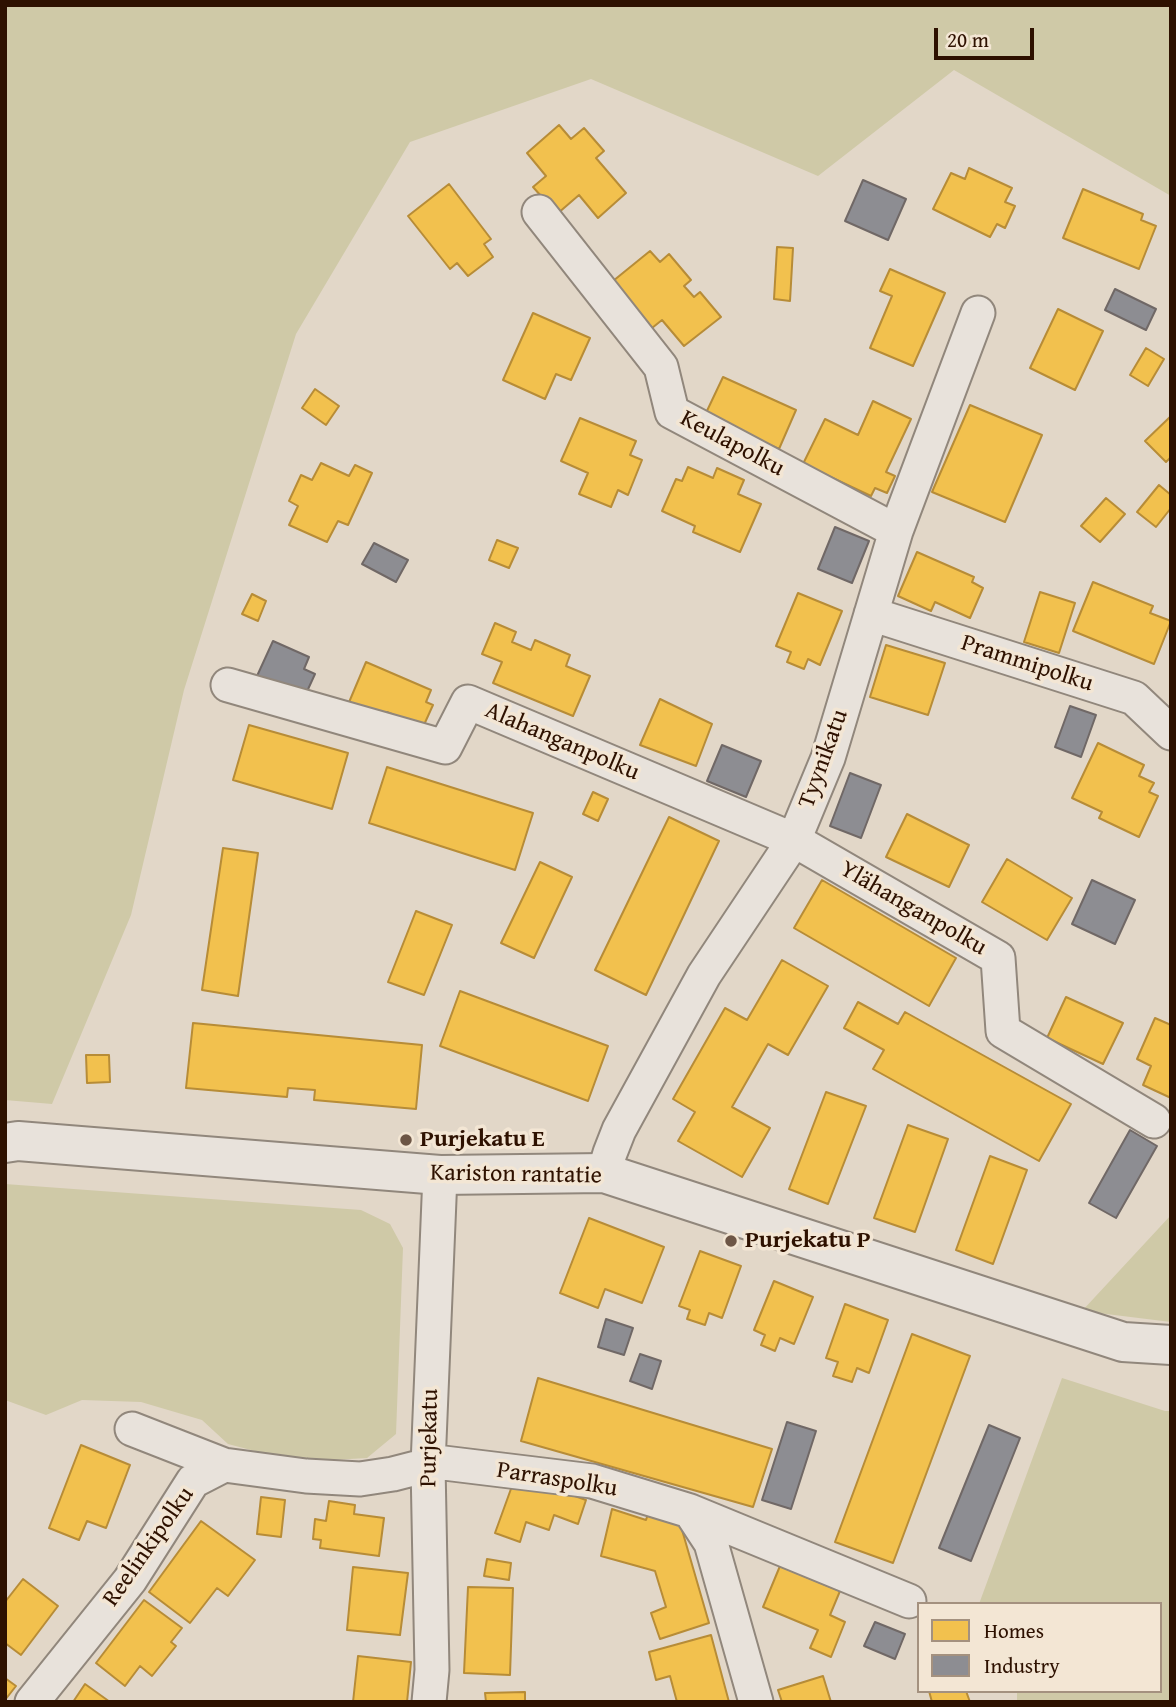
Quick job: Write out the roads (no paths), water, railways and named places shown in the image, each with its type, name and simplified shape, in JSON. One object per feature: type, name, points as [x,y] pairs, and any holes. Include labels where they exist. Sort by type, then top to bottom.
[{"type":"street","name":"Keulapolku","points":[[540,212],[662,367],[672,412],[896,531]]},
{"type":"street","name":"Tyynikatu","points":[[604,1174],[619,1130],[704,975],[794,840],[828,758],[896,531],[978,313]]},
{"type":"street","name":"Prammipolku","points":[[871,614],[1134,698],[1171,733]]},
{"type":"street","name":"Alahanganpolku","points":[[228,685],[445,747],[468,702],[794,840]]},
{"type":"street","points":[[1134,698],[1171,706]]},
{"type":"street","name":"Ylähanganpolku","points":[[794,840],[998,958],[1003,1031],[1154,1121]]},
{"type":"street","name":"Kariston rantatie","points":[[5,1143],[18,1141],[440,1175],[604,1174],[1123,1342],[1171,1345]]},
{"type":"street","name":"Purjekatu","points":[[429,1702],[432,1670],[428,1465],[440,1175]]},
{"type":"street","points":[[131,1429],[224,1465],[306,1476],[360,1479],[428,1465]]},
{"type":"street","name":"Parraspolku","points":[[428,1465],[444,1464],[592,1481],[690,1511],[909,1601]]},
{"type":"street","name":"Reelinkipolku","points":[[32,1702],[130,1580],[193,1481],[224,1465]]},
{"type":"street","points":[[690,1511],[711,1544],[756,1702]]},
{"type":"place","name":"Purjekatu E","points":[[406,1140]]},
{"type":"place","name":"Purjekatu P","points":[[731,1241]]}]
